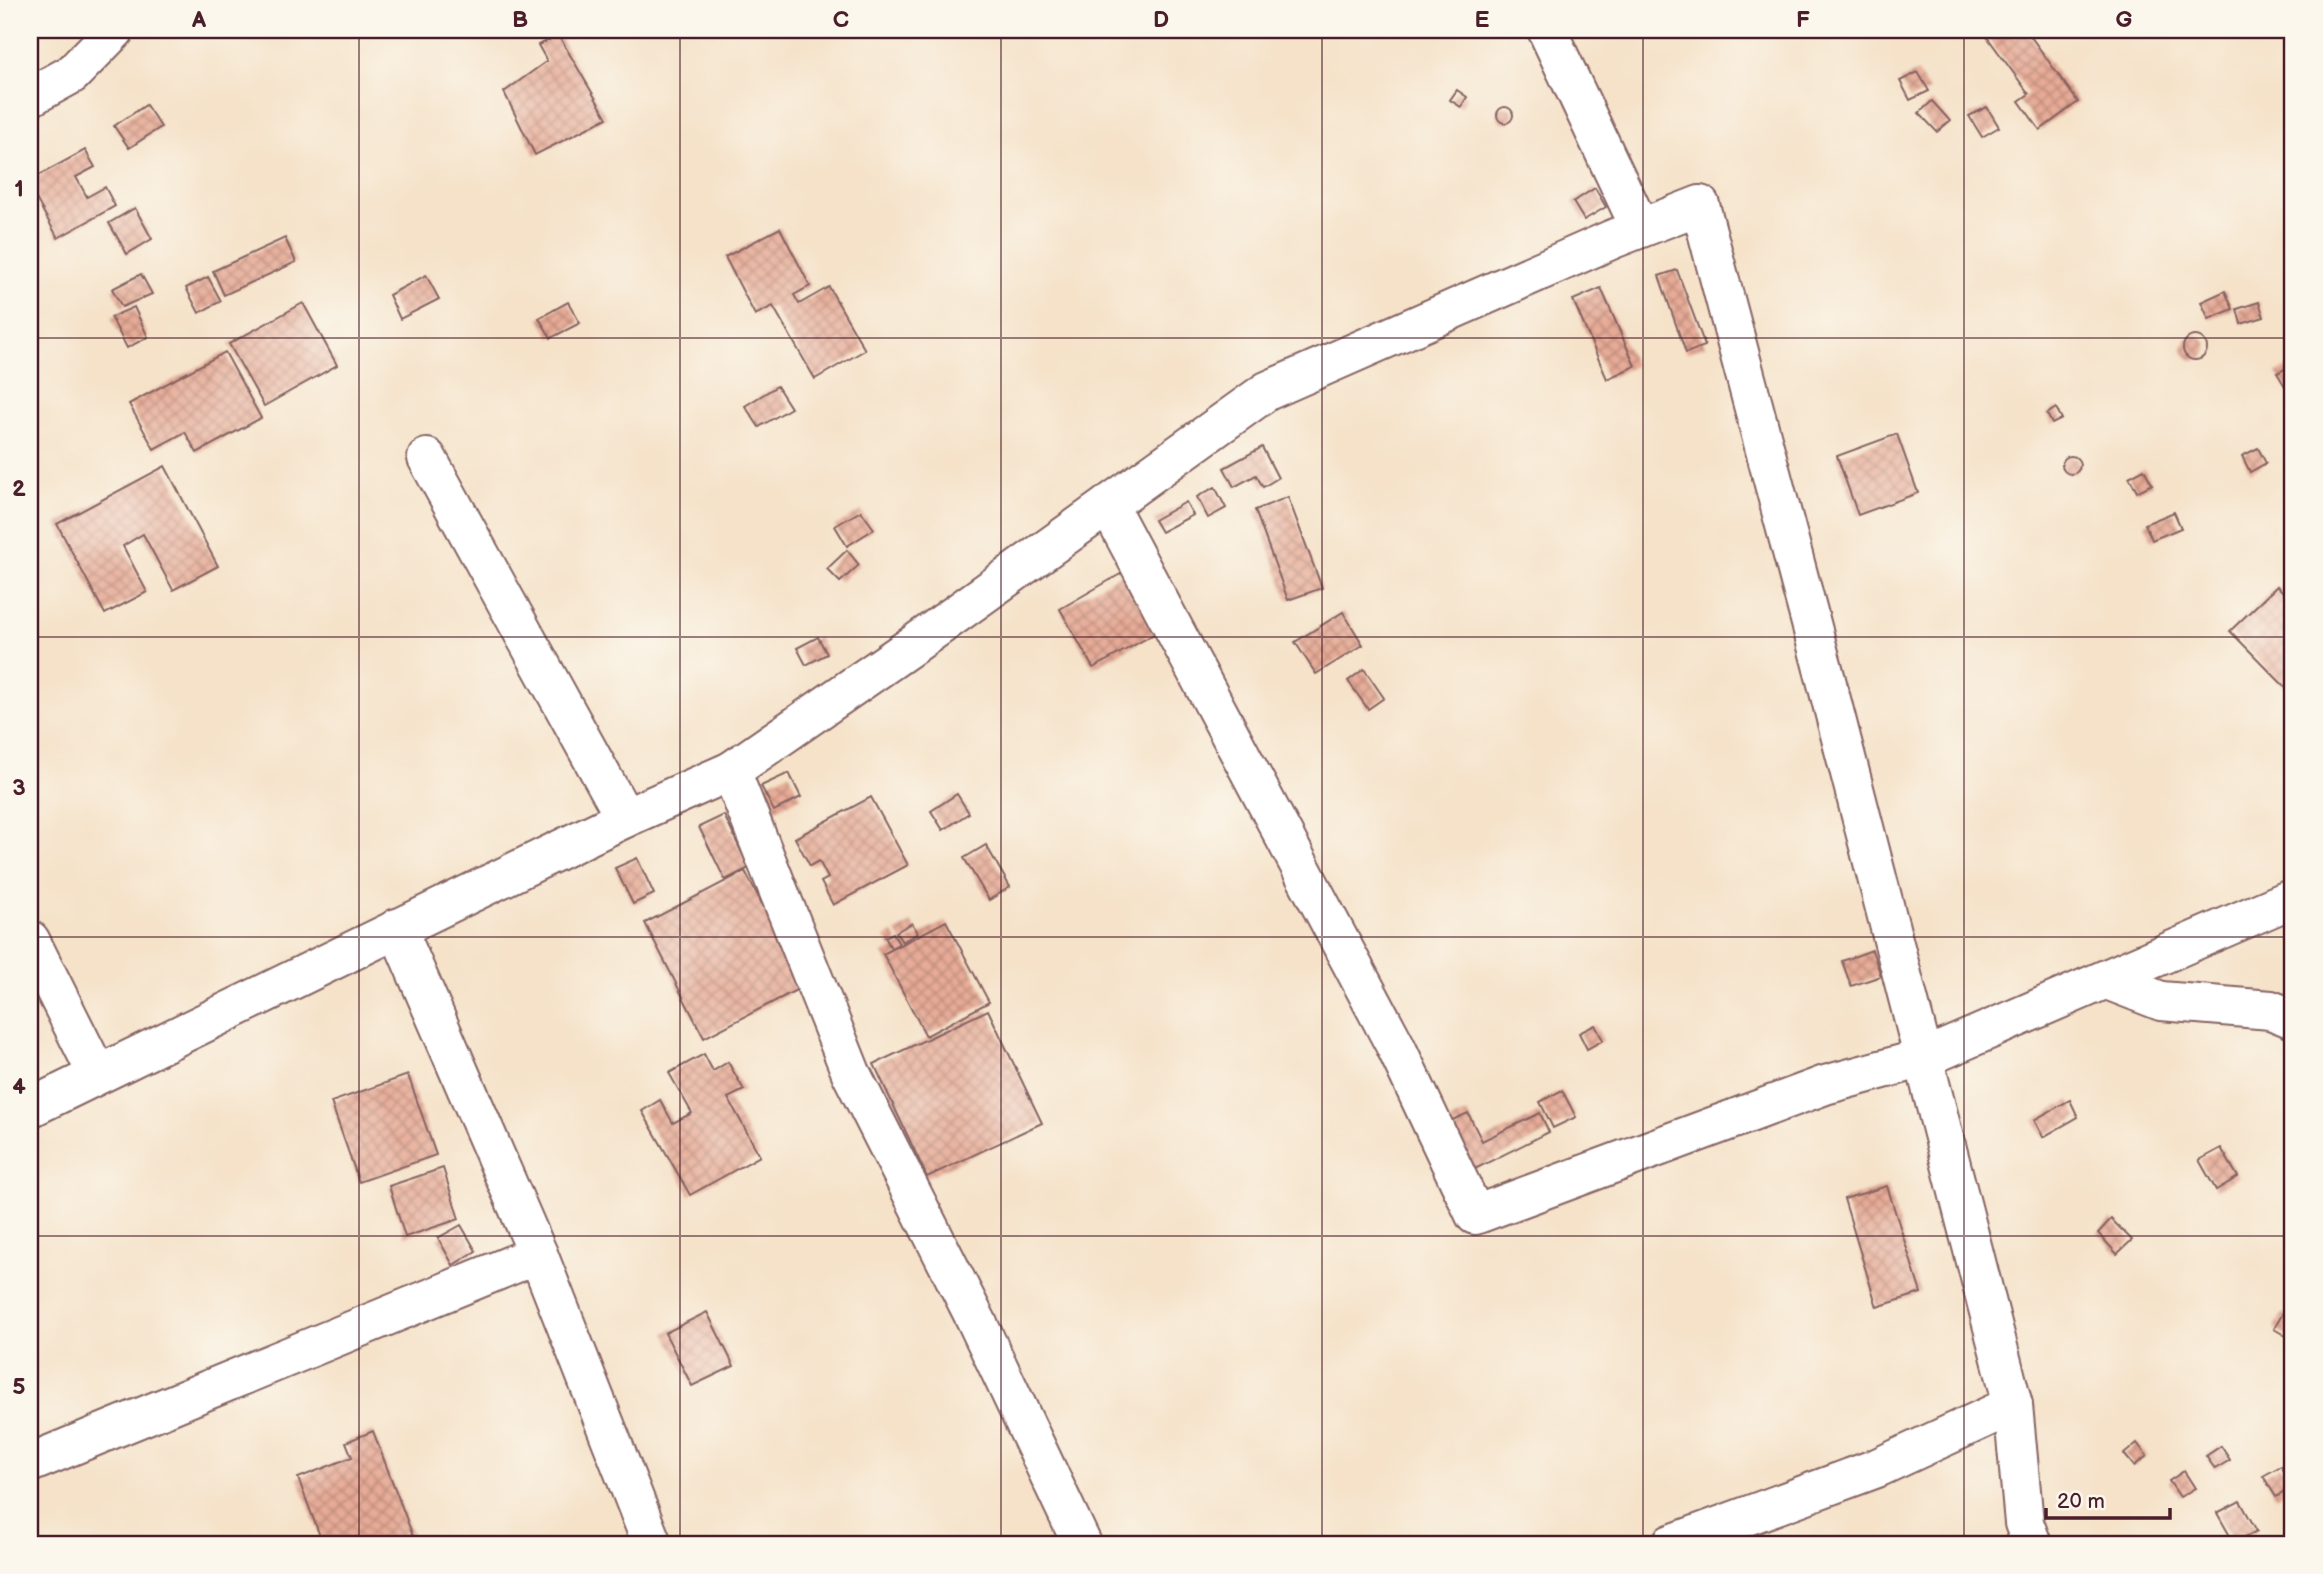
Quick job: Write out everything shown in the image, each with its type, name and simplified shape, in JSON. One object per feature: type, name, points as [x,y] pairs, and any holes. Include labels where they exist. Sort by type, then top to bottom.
[{"type":"street","points":[[30,97],[72,74],[114,30]]},
{"type":"street","points":[[1547,30],[1640,228]]},
{"type":"street","points":[[30,1108],[625,818],[731,771],[1267,391],[1640,228],[1699,205],[2013,1405],[2024,1523],[2032,1544]]},
{"type":"street","points":[[427,458],[625,818]]},
{"type":"street","points":[[1108,505],[1395,1045],[1475,1215],[1825,1085],[1924,1058],[2293,898]]},
{"type":"street","points":[[731,771],[851,1073],[976,1320],[1082,1544]]},
{"type":"street","points":[[397,928],[538,1254],[652,1544]]},
{"type":"street","points":[[30,940],[97,1074]]},
{"type":"street","points":[[2107,980],[2161,1001],[2271,1010],[2293,1019]]},
{"type":"street","points":[[30,1464],[538,1254]]},
{"type":"street","points":[[1671,1544],[1877,1468],[2013,1405]]},
{"type":"building","points":[[1982,30],[2026,30],[2078,102],[2040,130],[2019,101],[2029,94]]},
{"type":"building","points":[[559,36],[607,118],[535,155],[504,92],[547,61],[538,45]]},
{"type":"building","points":[[1918,72],[1929,91],[1910,100],[1900,81]]},
{"type":"building","points":[[1457,90],[1467,97],[1461,107],[1450,100]]},
{"type":"building","points":[[1932,101],[1950,121],[1937,132],[1919,113]]},
{"type":"building","points":[[146,105],[161,127],[129,148],[114,126]]},
{"type":"building","points":[[1505,107],[1511,109],[1511,121],[1505,123],[1499,121],[1497,115],[1499,109]]},
{"type":"building","points":[[1987,107],[1999,127],[1982,137],[1969,116]]},
{"type":"building","points":[[85,150],[95,167],[76,177],[87,197],[105,187],[115,206],[58,238],[30,188],[30,180]]},
{"type":"building","points":[[1595,188],[1606,207],[1584,220],[1573,202]]},
{"type":"building","points":[[135,208],[152,239],[127,254],[109,223]]},
{"type":"building","points":[[780,228],[810,286],[794,295],[799,304],[829,287],[865,350],[815,379],[773,306],[755,315],[725,257]]},
{"type":"building","points":[[285,238],[296,262],[224,295],[213,271]]},
{"type":"building","points":[[1677,270],[1705,346],[1686,353],[1659,276]]},
{"type":"building","points":[[141,274],[152,294],[122,307],[112,289]]},
{"type":"building","points":[[426,275],[439,299],[400,319],[389,295]]},
{"type":"building","points":[[208,277],[221,301],[199,313],[186,288]]},
{"type":"building","points":[[1601,288],[1635,366],[1607,379],[1573,300]]},
{"type":"building","points":[[2225,291],[2233,309],[2209,319],[2201,302]]},
{"type":"building","points":[[568,302],[580,323],[551,338],[539,318]]},
{"type":"building","points":[[2259,302],[2264,317],[2241,324],[2237,309]]},
{"type":"building","points":[[303,303],[337,365],[264,406],[229,344]]},
{"type":"building","points":[[134,307],[148,337],[127,348],[111,317]]},
{"type":"building","points":[[2195,336],[2206,343],[2207,348],[2200,359],[2195,360],[2184,353],[2183,348],[2190,337]]},
{"type":"building","points":[[225,352],[261,418],[197,453],[185,432],[154,449],[129,404]]},
{"type":"building","points":[[2293,365],[2293,384],[2286,388],[2277,373]]},
{"type":"building","points":[[777,386],[791,408],[759,427],[745,406]]},
{"type":"building","points":[[2056,408],[2062,419],[2052,424],[2047,414]]},
{"type":"building","points":[[1897,434],[1918,493],[1858,515],[1837,456]]},
{"type":"building","points":[[1262,447],[1278,478],[1263,487],[1256,475],[1234,487],[1224,468]]},
{"type":"building","points":[[2258,448],[2266,463],[2250,472],[2242,456]]},
{"type":"building","points":[[2067,456],[2075,456],[2080,465],[2078,472],[2067,474],[2062,469],[2062,461]]},
{"type":"building","points":[[165,466],[218,566],[173,590],[143,534],[123,546],[147,592],[105,614],[57,524]]},
{"type":"building","points":[[2144,469],[2152,484],[2137,492],[2129,477]]},
{"type":"building","points":[[1215,487],[1226,508],[1208,518],[1197,497]]},
{"type":"building","points":[[1288,497],[1322,588],[1288,600],[1255,510]]},
{"type":"building","points":[[1186,502],[1193,515],[1161,532],[1154,520]]},
{"type":"building","points":[[861,511],[874,529],[847,546],[835,526]]},
{"type":"building","points":[[2174,512],[2181,528],[2152,540],[2145,524]]},
{"type":"building","points":[[847,550],[859,565],[840,582],[827,569]]},
{"type":"building","points":[[1129,569],[1163,629],[1093,668],[1060,609]]},
{"type":"building","points":[[2277,586],[2293,602],[2293,681],[2286,688],[2230,631]]},
{"type":"building","points":[[1343,612],[1363,645],[1316,674],[1295,642]]},
{"type":"building","points":[[818,637],[827,654],[806,665],[797,648]]},
{"type":"building","points":[[1364,669],[1384,698],[1368,709],[1348,681]]},
{"type":"building","points":[[789,773],[801,797],[774,811],[761,786]]},
{"type":"building","points":[[957,794],[969,813],[943,830],[931,811]]},
{"type":"building","points":[[871,797],[908,865],[833,905],[821,882],[828,878],[819,861],[810,866],[795,838]]},
{"type":"building","points":[[724,815],[749,868],[725,880],[699,827]]},
{"type":"building","points":[[986,845],[1010,887],[989,900],[964,858]]},
{"type":"building","points":[[637,858],[654,894],[633,904],[615,868]]},
{"type":"building","points":[[745,871],[804,986],[704,1038],[645,923]]},
{"type":"building","points":[[946,921],[989,1002],[926,1036],[883,954]]},
{"type":"building","points":[[912,923],[918,933],[902,942],[896,932]]},
{"type":"building","points":[[893,933],[899,944],[891,948],[885,937]]},
{"type":"building","points":[[1872,950],[1881,976],[1851,986],[1842,961]]},
{"type":"building","points":[[988,1010],[1042,1123],[927,1177],[874,1064]]},
{"type":"building","points":[[1595,1025],[1603,1040],[1587,1049],[1579,1033]]},
{"type":"building","points":[[704,1054],[713,1071],[728,1062],[744,1090],[728,1098],[760,1156],[690,1195],[642,1111],[660,1100],[673,1123],[692,1113],[669,1073]]},
{"type":"building","points":[[408,1075],[436,1155],[359,1182],[331,1102]]},
{"type":"building","points":[[1562,1090],[1576,1117],[1553,1128],[1540,1102]]},
{"type":"building","points":[[2070,1100],[2078,1117],[2043,1137],[2034,1120]]},
{"type":"building","points":[[1468,1113],[1482,1141],[1540,1113],[1549,1132],[1473,1170],[1450,1121]]},
{"type":"building","points":[[2221,1148],[2238,1177],[2216,1190],[2199,1160]]},
{"type":"building","points":[[443,1168],[459,1219],[405,1237],[389,1186]]},
{"type":"building","points":[[1887,1186],[1921,1293],[1877,1307],[1844,1199]]},
{"type":"building","points":[[2111,1219],[2132,1240],[2117,1254],[2098,1233]]},
{"type":"building","points":[[461,1225],[476,1251],[453,1265],[438,1238]]},
{"type":"building","points":[[707,1312],[734,1366],[692,1386],[665,1333]]},
{"type":"building","points":[[2283,1313],[2293,1319],[2293,1340],[2274,1329]]},
{"type":"building","points":[[373,1431],[416,1544],[323,1544],[298,1478],[352,1457],[346,1442]]},
{"type":"building","points":[[2137,1443],[2147,1456],[2134,1466],[2124,1454]]},
{"type":"building","points":[[2221,1446],[2230,1460],[2215,1469],[2206,1456]]},
{"type":"building","points":[[2281,1466],[2293,1487],[2276,1497],[2263,1476]]},
{"type":"building","points":[[2184,1471],[2195,1488],[2180,1497],[2169,1481]]},
{"type":"building","points":[[2240,1501],[2257,1531],[2234,1543],[2217,1513]]}]
